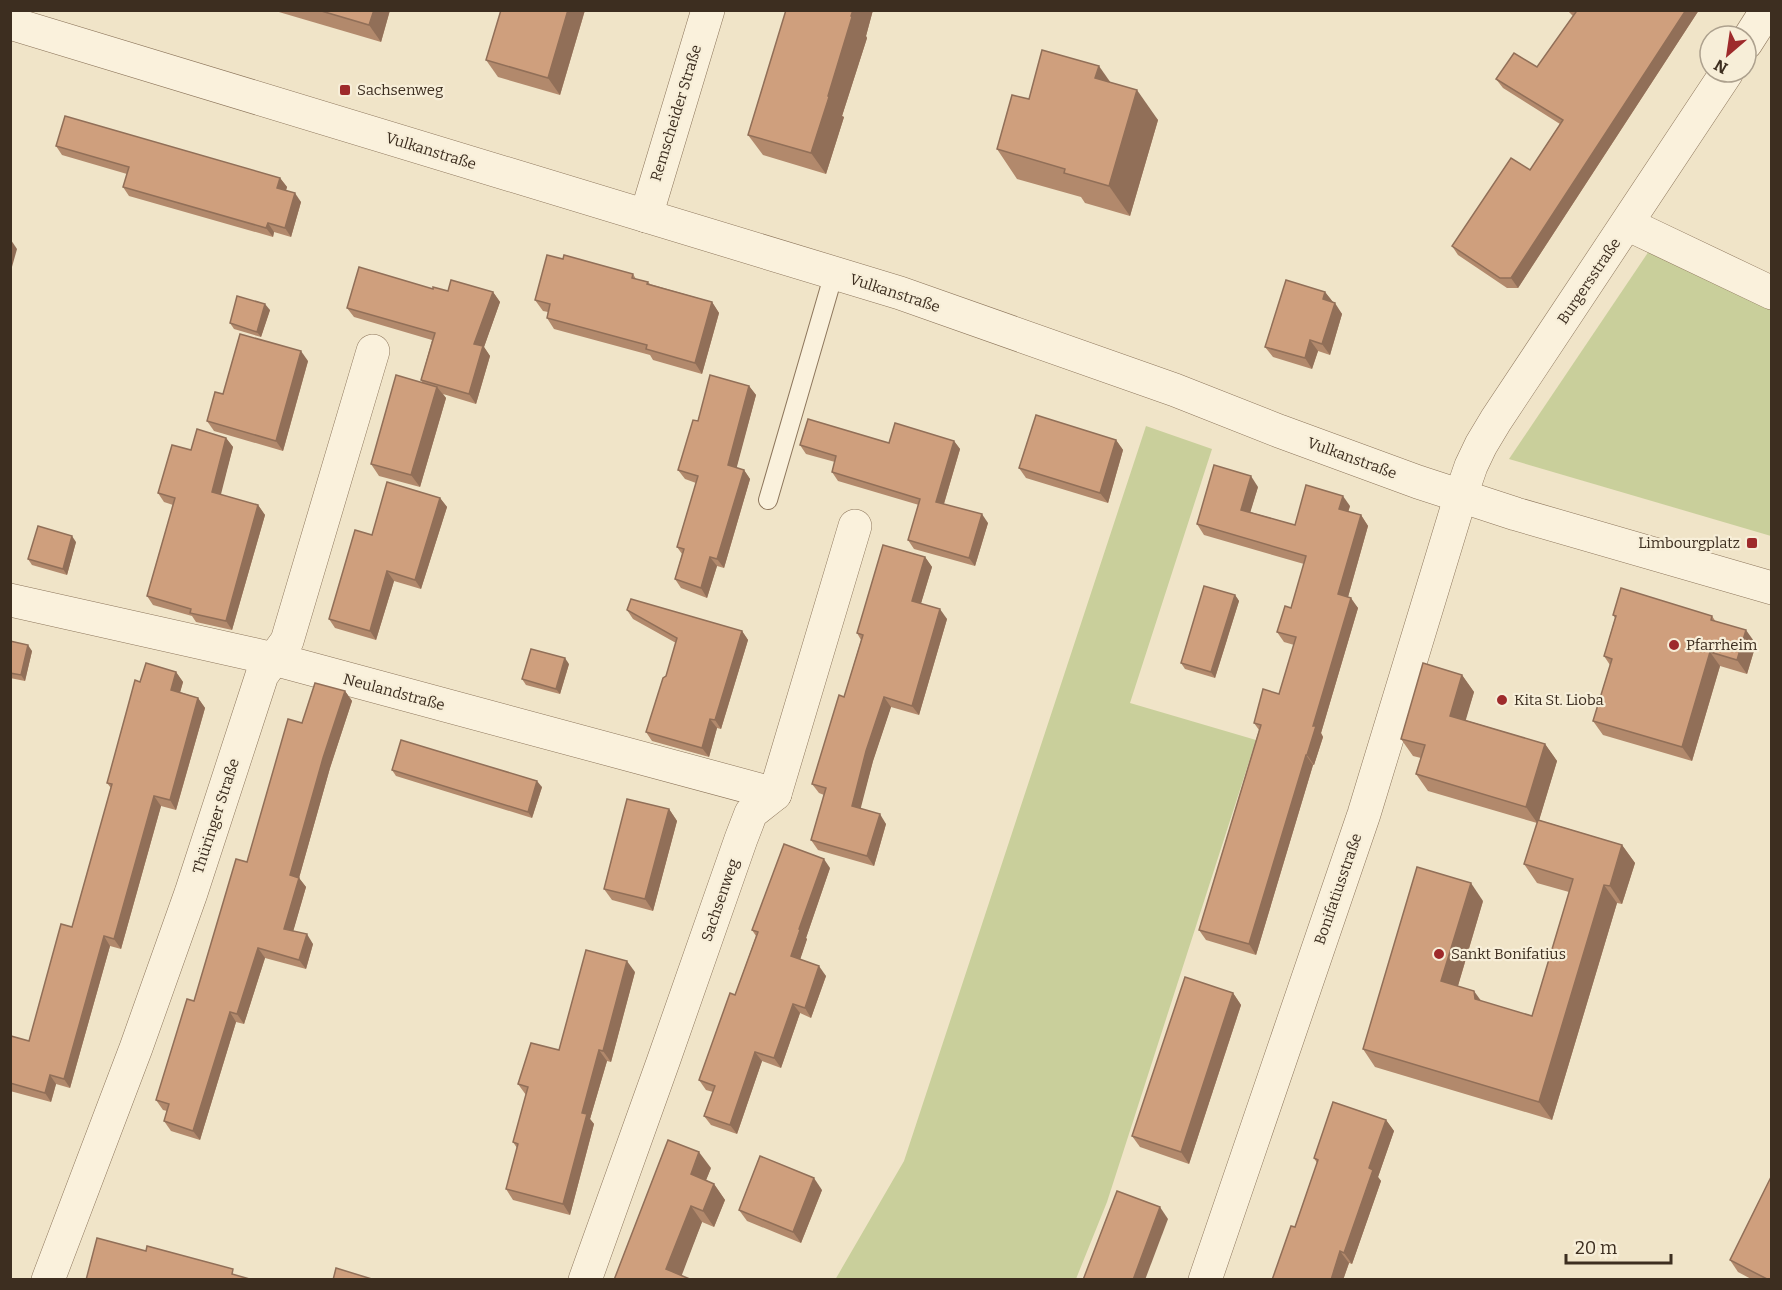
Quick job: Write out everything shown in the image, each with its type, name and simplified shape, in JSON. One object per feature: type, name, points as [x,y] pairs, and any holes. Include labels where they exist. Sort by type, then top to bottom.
[{"type":"street","name":"Remscheider Straße","points":[[646,216],[708,10]]},
{"type":"street","points":[[1758,24],[1767,10]]},
{"type":"street","name":"Vulkanstraße","points":[[10,23],[834,273],[964,315],[1175,390],[1377,467],[1537,520],[1772,588]]},
{"type":"street","name":"Burgersstraße","points":[[1461,495],[1471,466],[1496,420],[1719,84]]},
{"type":"street","points":[[1627,224],[1772,293]]},
{"type":"street","name":"Thüringer Straße","points":[[48,1280],[136,1048],[262,675],[287,641],[373,351]]},
{"type":"street","name":"Bonifatiusstraße","points":[[1205,1280],[1364,814],[1461,495]]},
{"type":"street","points":[[775,794],[855,526]]},
{"type":"street","name":"Neulandstraße","points":[[10,600],[274,659],[775,794]]},
{"type":"street","name":"Sachsenweg","points":[[585,1280],[751,813],[775,794]]},
{"type":"lane","points":[[768,500],[834,273]]},
{"type":"green space","name":"Limbourgplatz","points":[[1649,251],[1771,309],[1771,536],[1509,459]]},
{"type":"green space","points":[[1146,426],[1212,449],[1130,703],[1256,740],[1107,1202],[1076,1279],[835,1280],[904,1161]]},
{"type":"building","points":[[318,10],[374,10],[369,25]]},
{"type":"building","points":[[501,10],[568,10],[548,78],[486,60]]},
{"type":"building","points":[[786,10],[853,10],[811,153],[748,135]]},
{"type":"building","points":[[1573,10],[1686,10],[1511,278],[1500,278],[1452,246],[1511,158],[1530,170],[1563,120],[1496,79],[1514,53],[1537,67],[1576,12]]},
{"type":"building","points":[[1042,50],[1099,66],[1095,78],[1137,90],[1109,186],[1064,173],[1065,169],[997,149],[1012,95],[1029,99]]},
{"type":"building","points":[[65,116],[280,178],[277,188],[295,193],[285,228],[268,223],[266,228],[123,187],[129,167],[56,146]]},
{"type":"building","points":[[547,255],[563,259],[564,255],[633,274],[632,278],[648,282],[647,284],[712,302],[695,363],[646,349],[647,345],[547,318],[550,304],[535,300]]},
{"type":"building","points":[[359,267],[433,289],[433,287],[448,291],[451,280],[493,292],[474,344],[483,346],[469,394],[421,380],[435,333],[347,308]]},
{"type":"building","points":[[1286,280],[1325,292],[1323,299],[1335,303],[1322,344],[1310,340],[1305,358],[1265,347]]},
{"type":"building","points":[[237,296],[265,304],[257,332],[230,323]]},
{"type":"building","points":[[240,334],[301,351],[276,441],[207,421],[215,392],[223,394]]},
{"type":"building","points":[[396,375],[437,387],[411,475],[371,464]]},
{"type":"building","points":[[710,375],[749,386],[728,465],[744,470],[717,559],[710,557],[701,588],[675,579],[684,549],[677,547],[698,476],[678,470],[693,420],[698,421]]},
{"type":"building","points":[[1036,415],[1116,440],[1100,493],[1019,468]]},
{"type":"building","points":[[808,419],[889,443],[895,423],[954,441],[936,502],[982,514],[969,558],[908,540],[920,499],[832,472],[836,456],[800,445]]},
{"type":"building","points":[[197,429],[226,438],[212,492],[258,505],[226,621],[190,613],[191,609],[147,596],[175,498],[158,493],[172,445],[191,450]]},
{"type":"building","points":[[1214,465],[1251,476],[1241,510],[1295,525],[1306,485],[1343,496],[1339,509],[1361,515],[1338,594],[1351,598],[1313,726],[1316,726],[1249,944],[1199,930],[1261,725],[1254,723],[1263,689],[1279,694],[1296,637],[1277,632],[1285,606],[1291,608],[1306,556],[1197,524]]},
{"type":"building","points":[[387,482],[440,498],[415,580],[387,571],[370,631],[329,619],[355,530],[372,535]]},
{"type":"building","points":[[38,526],[72,536],[63,569],[28,559]]},
{"type":"building","points":[[883,545],[925,557],[912,601],[940,609],[912,706],[884,697],[866,751],[852,806],[880,814],[867,856],[811,840],[826,788],[812,784],[839,695],[844,697],[863,635],[857,633]]},
{"type":"building","points":[[1204,586],[1235,595],[1211,672],[1181,663]]},
{"type":"building","points":[[1621,588],[1712,616],[1711,620],[1746,630],[1737,660],[1710,652],[1682,747],[1593,721],[1612,659],[1604,656],[1616,616],[1613,615]]},
{"type":"building","points":[[631,599],[742,631],[715,720],[710,719],[702,748],[646,732],[677,638],[627,610]]},
{"type":"building","points":[[10,641],[28,645],[21,675],[10,673]]},
{"type":"building","points":[[531,649],[565,658],[556,689],[522,679]]},
{"type":"building","points":[[146,663],[176,672],[171,690],[198,698],[170,800],[154,796],[114,939],[104,936],[64,1079],[50,1075],[45,1093],[10,1083],[10,1040],[11,1036],[29,1041],[61,924],[72,927],[112,784],[107,783],[135,680],[140,682]]},
{"type":"building","points":[[1423,663],[1462,675],[1450,716],[1545,744],[1526,807],[1416,774],[1425,745],[1401,739]]},
{"type":"building","points":[[315,683],[345,691],[323,758],[290,875],[299,878],[284,929],[307,934],[299,960],[258,948],[237,1014],[230,1012],[193,1131],[164,1121],[169,1104],[156,1100],[187,999],[194,1001],[236,859],[247,862],[288,719],[302,723]]},
{"type":"building","points":[[401,740],[537,781],[528,812],[392,770]]},
{"type":"building","points":[[627,799],[669,809],[645,899],[604,889]]},
{"type":"building","points":[[1538,820],[1622,845],[1610,886],[1604,885],[1539,1102],[1363,1049],[1417,867],[1471,883],[1441,981],[1474,991],[1475,999],[1532,1016],[1573,879],[1524,864]]},
{"type":"building","points":[[784,844],[824,859],[791,956],[819,966],[805,1008],[793,1004],[774,1058],[755,1052],[730,1125],[704,1116],[715,1086],[699,1080],[730,993],[735,995],[758,932],[752,930]]},
{"type":"building","points":[[586,950],[627,961],[603,1051],[599,1050],[582,1113],[587,1114],[563,1204],[506,1189],[518,1144],[513,1142],[528,1087],[518,1084],[531,1043],[559,1050]]},
{"type":"building","points":[[1185,977],[1233,993],[1181,1152],[1132,1136]]},
{"type":"building","points":[[1333,1102],[1386,1120],[1369,1168],[1373,1170],[1344,1253],[1340,1251],[1331,1280],[1272,1280],[1291,1226],[1295,1227],[1318,1160],[1314,1158]]},
{"type":"building","points":[[668,1140],[699,1152],[691,1174],[714,1184],[703,1211],[691,1206],[666,1269],[692,1280],[614,1280]]},
{"type":"building","points":[[760,1156],[814,1178],[793,1232],[739,1210]]},
{"type":"building","points":[[1772,1175],[1772,1280],[1769,1280],[1730,1260]]},
{"type":"building","points":[[1117,1191],[1160,1207],[1133,1280],[1083,1280]]},
{"type":"building","points":[[97,1238],[146,1251],[147,1246],[233,1269],[232,1274],[253,1280],[86,1280]]},
{"type":"building","points":[[336,1268],[375,1280],[333,1280]]},
{"type":"place","name":"Sachsenweg","points":[[345,90]]},
{"type":"place","name":"Limbourgplatz","points":[[1752,543]]},
{"type":"place","name":"Pfarrheim","points":[[1674,645]]},
{"type":"place","name":"Kita St. Lioba","points":[[1502,700]]},
{"type":"place","name":"Sankt Bonifatius","points":[[1439,954]]}]
